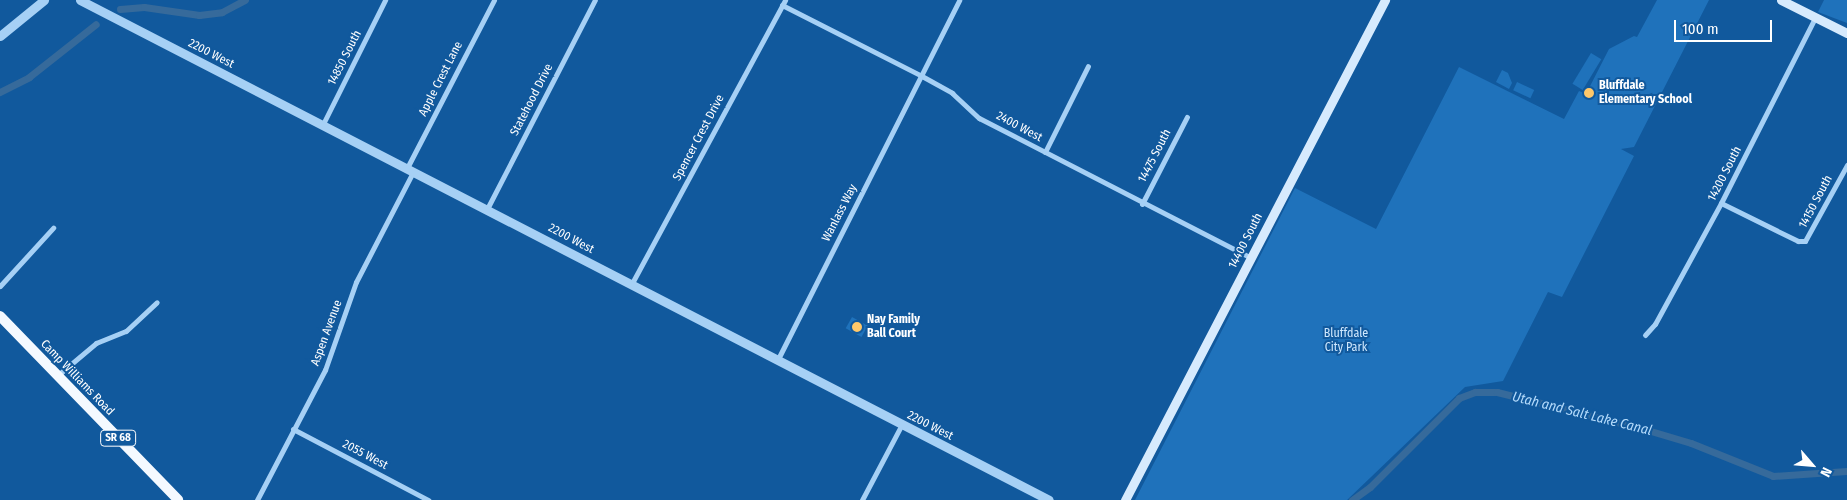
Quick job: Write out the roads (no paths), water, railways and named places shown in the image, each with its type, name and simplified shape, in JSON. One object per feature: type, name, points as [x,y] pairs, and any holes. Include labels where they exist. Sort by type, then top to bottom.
[{"type":"main road","name":"14400 South","points":[[1129,498],[1385,0]]},
{"type":"main road","points":[[1781,0],[1847,33]]},
{"type":"main road","name":"Camp Williams Road","points":[[0,316],[178,500]]},
{"type":"street","points":[[0,36],[44,0]]},
{"type":"street","name":"2200 West","points":[[80,0],[778,359],[902,426],[1050,500]]},
{"type":"street","name":"14850 South","points":[[322,126],[385,0]]},
{"type":"street","name":"Apple Crest Lane","points":[[410,170],[494,0]]},
{"type":"street","name":"Statehood Drive","points":[[487,209],[595,0]]},
{"type":"street","name":"Wanlass Way","points":[[778,359],[959,0]]},
{"type":"street","name":"2400 West","points":[[784,2],[952,93],[979,118],[1142,204],[1252,258]]},
{"type":"street","name":"Spencer Crest Drive","points":[[631,285],[784,2]]},
{"type":"street","name":"14200 South","points":[[1645,335],[1655,324],[1722,203],[1815,18]]},
{"type":"street","points":[[1045,152],[1088,66]]},
{"type":"street","name":"14475 South","points":[[1142,204],[1187,117]]},
{"type":"street","name":"14150 South","points":[[1722,203],[1798,241],[1811,236],[1847,165]]},
{"type":"street","name":"Aspen Avenue","points":[[257,500],[325,370],[356,282],[410,170]]},
{"type":"street","points":[[0,286],[53,228]]},
{"type":"street","points":[[58,375],[96,344],[126,331],[157,302]]},
{"type":"street","points":[[862,500],[902,426]]},
{"type":"street","name":"2055 West","points":[[294,428],[428,500]]},
{"type":"waterway","points":[[120,9],[144,7],[199,15],[222,12],[245,0]]},
{"type":"waterway","points":[[0,92],[29,77],[96,24]]},
{"type":"waterway","name":"Utah and Salt Lake Canal","points":[[1352,500],[1370,487],[1459,398],[1475,392],[1497,392],[1644,429],[1691,443],[1773,476],[1847,471]]},
{"type":"place","name":"Bluffdale Elementary School","points":[[1589,93]]},
{"type":"place","name":"Nay Family Ball Court","points":[[857,327]]},
{"type":"park label","name":"Bluffdale City Park","points":[[1346,341]]}]
